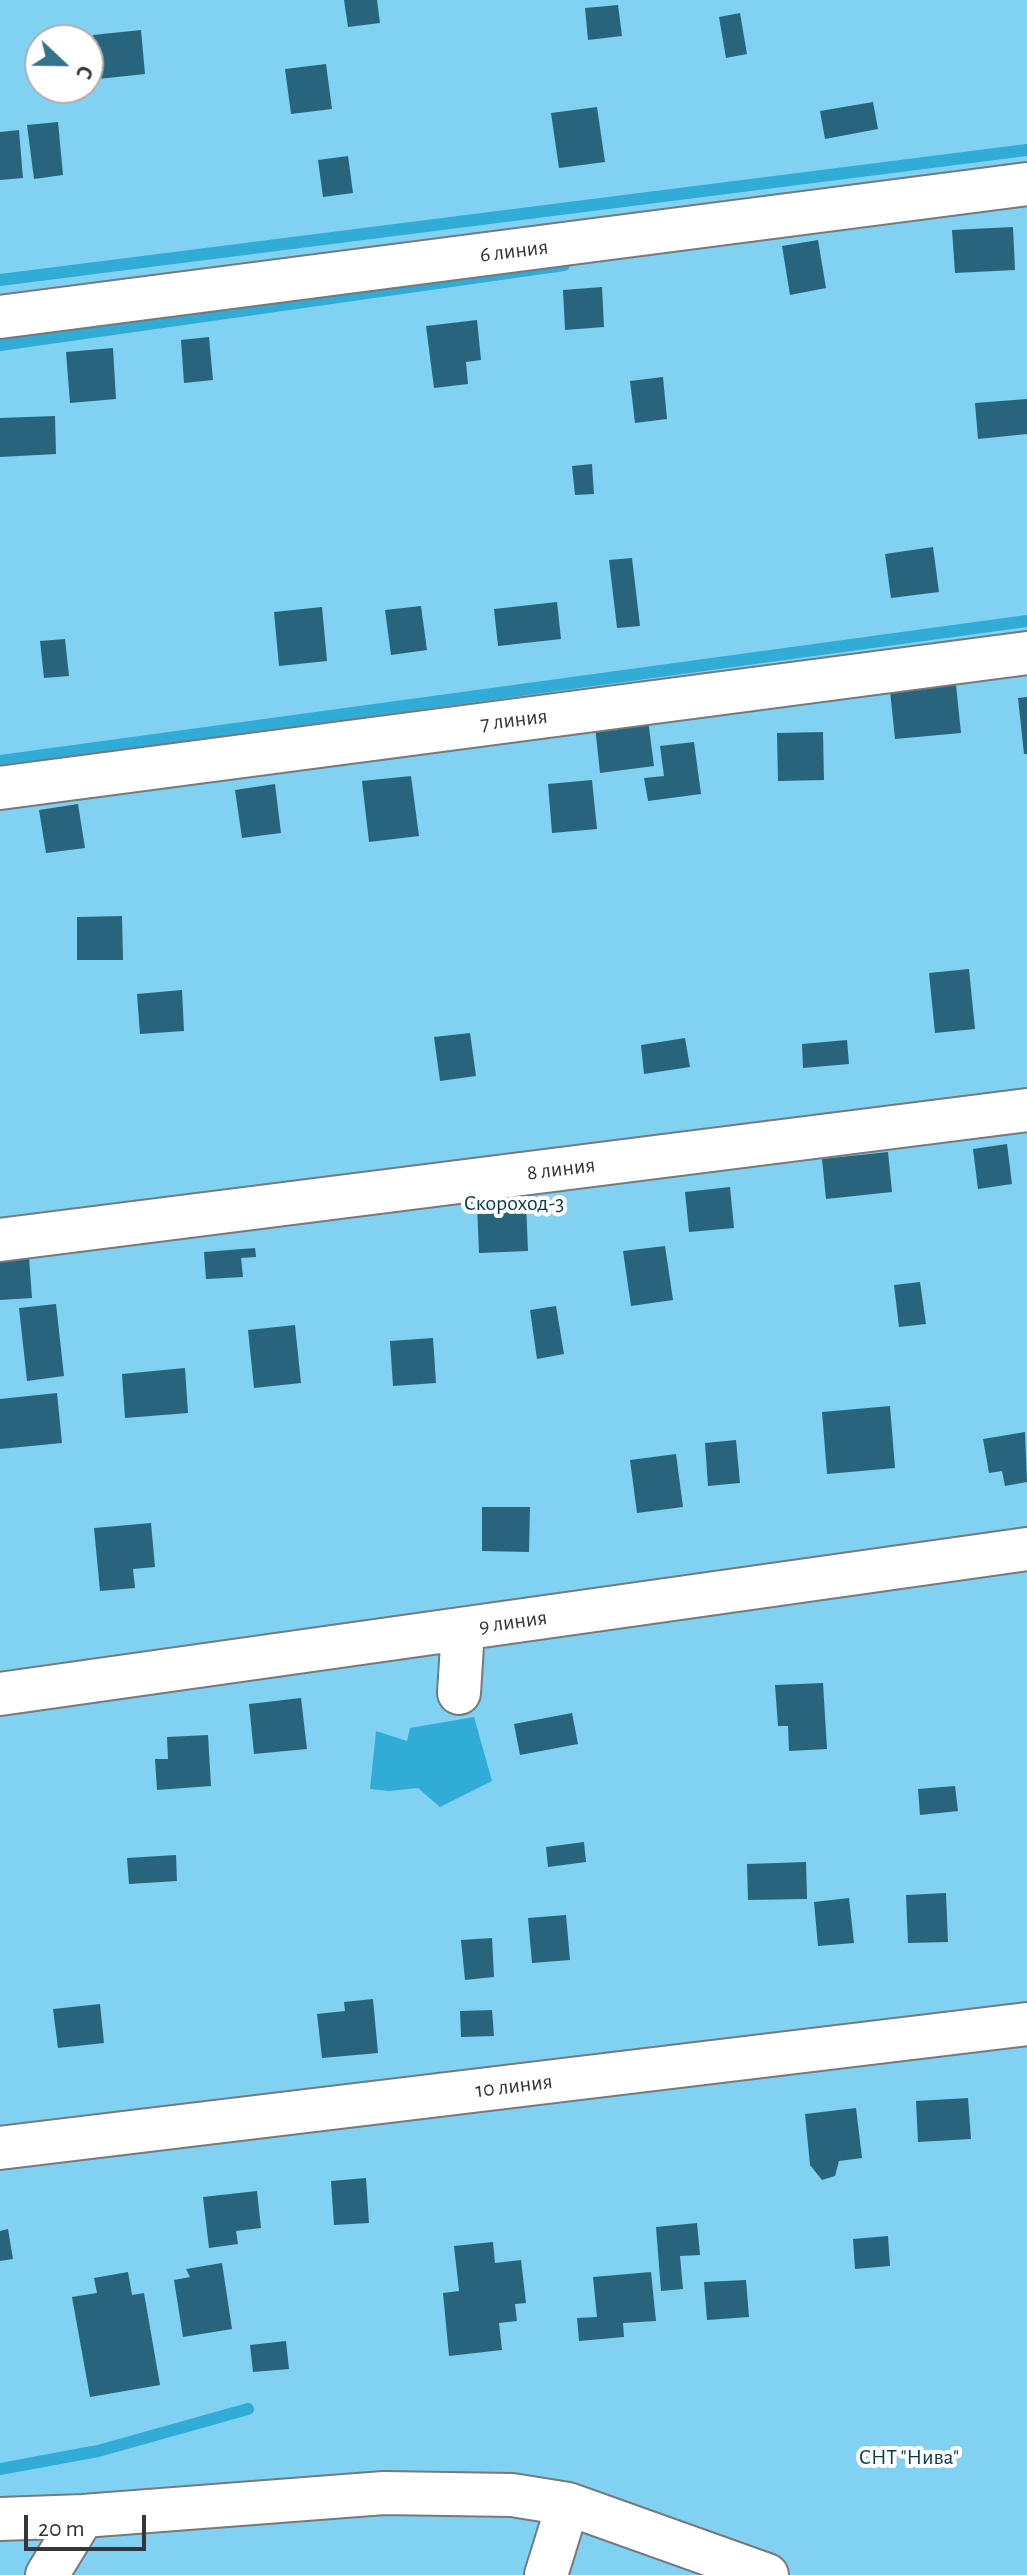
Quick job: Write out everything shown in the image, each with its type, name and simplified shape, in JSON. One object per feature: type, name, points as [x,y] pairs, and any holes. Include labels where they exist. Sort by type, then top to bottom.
[{"type":"street","name":"6 линия","points":[[0,317],[1027,184]]},
{"type":"street","name":"7 линия","points":[[0,788],[1027,653]]},
{"type":"street","name":"8 линия","points":[[0,1240],[1027,1110]]},
{"type":"street","name":"9 линия","points":[[0,1694],[1027,1549]]},
{"type":"street","points":[[459,1693],[463,1629]]},
{"type":"street","name":"10 линия","points":[[0,2148],[1027,2024]]},
{"type":"street","points":[[0,2519],[83,2516],[384,2493],[512,2495],[568,2504],[767,2575]]},
{"type":"street","points":[[546,2575],[568,2504]]},
{"type":"street","points":[[47,2575],[83,2516]]},
{"type":"green space","name":"Скороход-3","points":[[0,0],[1027,0],[1027,2575],[0,2575]]},
{"type":"shaded area","points":[[474,1717],[492,1781],[440,1807],[418,1788],[370,1789],[376,1731],[407,1741],[410,1728]]},
{"type":"building","points":[[344,0],[377,0],[380,23],[348,27]]},
{"type":"building","points":[[618,5],[622,36],[588,40],[585,8]]},
{"type":"building","points":[[740,13],[747,54],[726,58],[719,17]]},
{"type":"building","points":[[141,30],[145,74],[104,78],[104,34]]},
{"type":"building","points":[[326,64],[332,109],[291,114],[285,69]]},
{"type":"building","points":[[873,102],[878,129],[825,139],[820,111]]},
{"type":"building","points":[[597,107],[605,162],[559,168],[551,113]]},
{"type":"building","points":[[58,122],[63,175],[34,179],[27,125]]},
{"type":"building","points":[[19,130],[23,178],[0,180],[0,132]]},
{"type":"building","points":[[348,156],[353,193],[323,197],[318,160]]},
{"type":"building","points":[[1013,227],[1015,270],[955,273],[952,230]]},
{"type":"building","points":[[818,240],[826,288],[790,295],[782,246]]},
{"type":"building","points":[[602,287],[604,327],[565,330],[563,290]]},
{"type":"building","points":[[477,320],[481,360],[466,362],[468,384],[434,388],[426,326]]},
{"type":"building","points":[[209,337],[213,380],[184,383],[181,340]]},
{"type":"building","points":[[113,348],[116,399],[70,403],[66,352]]},
{"type":"building","points":[[663,377],[667,419],[635,423],[630,381]]},
{"type":"building","points":[[1027,399],[1027,434],[978,439],[975,403]]},
{"type":"building","points":[[55,416],[56,454],[0,457],[0,418]]},
{"type":"building","points":[[592,464],[594,494],[575,495],[572,466]]},
{"type":"building","points":[[933,547],[939,592],[891,598],[885,554]]},
{"type":"building","points":[[632,558],[640,626],[617,628],[609,560]]},
{"type":"building","points":[[557,602],[561,639],[498,646],[494,609]]},
{"type":"building","points":[[421,606],[427,650],[391,655],[385,610]]},
{"type":"building","points":[[322,607],[327,661],[279,666],[274,612]]},
{"type":"building","points":[[65,639],[69,676],[44,678],[40,641]]},
{"type":"building","points":[[956,685],[961,733],[895,739],[890,691]]},
{"type":"building","points":[[1027,697],[1027,754],[1024,754],[1018,698]]},
{"type":"building","points":[[648,720],[654,766],[600,773],[595,726]]},
{"type":"building","points":[[823,732],[824,780],[778,781],[777,733]]},
{"type":"building","points":[[694,742],[701,794],[648,801],[644,778],[664,776],[660,746]]},
{"type":"building","points":[[411,776],[419,836],[369,842],[362,781]]},
{"type":"building","points":[[592,780],[597,829],[552,833],[548,784]]},
{"type":"building","points":[[275,784],[281,833],[242,838],[235,790]]},
{"type":"building","points":[[78,804],[85,848],[46,853],[39,810]]},
{"type":"building","points":[[122,916],[123,960],[77,960],[77,917]]},
{"type":"building","points":[[969,969],[975,1029],[935,1033],[929,973]]},
{"type":"building","points":[[182,990],[184,1031],[140,1034],[137,994]]},
{"type":"building","points":[[470,1033],[476,1076],[440,1081],[434,1037]]},
{"type":"building","points":[[685,1038],[690,1067],[644,1074],[641,1045]]},
{"type":"building","points":[[847,1040],[849,1064],[803,1068],[802,1044]]},
{"type":"building","points":[[1007,1144],[1012,1184],[978,1189],[973,1149]]},
{"type":"building","points":[[888,1152],[892,1192],[826,1199],[822,1159]]},
{"type":"building","points":[[730,1187],[734,1228],[689,1232],[685,1192]]},
{"type":"building","points":[[526,1203],[528,1251],[479,1253],[477,1205]]},
{"type":"building","points":[[665,1246],[673,1300],[631,1306],[623,1251]]},
{"type":"building","points":[[255,1248],[256,1257],[241,1258],[243,1277],[206,1279],[204,1252]]},
{"type":"building","points":[[29,1257],[32,1298],[0,1300],[0,1259]]},
{"type":"building","points":[[920,1282],[926,1324],[899,1327],[894,1285]]},
{"type":"building","points":[[56,1304],[64,1376],[27,1381],[19,1308]]},
{"type":"building","points":[[556,1306],[564,1354],[537,1359],[530,1310]]},
{"type":"building","points":[[295,1325],[301,1383],[254,1388],[248,1330]]},
{"type":"building","points":[[433,1338],[436,1383],[393,1386],[390,1341]]},
{"type":"building","points":[[185,1368],[188,1413],[125,1418],[122,1374]]},
{"type":"building","points":[[57,1393],[62,1443],[0,1449],[0,1399]]},
{"type":"building","points":[[890,1406],[895,1468],[827,1474],[822,1412]]},
{"type":"building","points":[[1025,1432],[1027,1482],[1005,1486],[1002,1471],[989,1473],[983,1439]]},
{"type":"building","points":[[736,1440],[740,1483],[708,1486],[705,1443]]},
{"type":"building","points":[[676,1454],[683,1507],[637,1513],[630,1460]]},
{"type":"building","points":[[482,1507],[530,1507],[529,1552],[482,1551]]},
{"type":"building","points":[[151,1523],[155,1567],[133,1569],[135,1588],[100,1591],[94,1528]]},
{"type":"building","points":[[823,1683],[827,1749],[789,1751],[788,1726],[778,1726],[775,1685]]},
{"type":"building","points":[[301,1698],[307,1749],[254,1754],[249,1704]]},
{"type":"building","points":[[572,1713],[578,1744],[520,1755],[514,1724]]},
{"type":"building","points":[[208,1735],[211,1786],[157,1790],[155,1759],[168,1759],[167,1737]]},
{"type":"building","points":[[955,1786],[958,1811],[920,1815],[918,1789]]},
{"type":"building","points":[[584,1842],[586,1862],[548,1867],[546,1847]]},
{"type":"building","points":[[176,1855],[177,1881],[129,1884],[127,1858]]},
{"type":"building","points":[[806,1862],[807,1899],[748,1900],[747,1864]]},
{"type":"building","points":[[946,1893],[948,1942],[908,1943],[906,1895]]},
{"type":"building","points":[[849,1898],[854,1943],[818,1946],[814,1902]]},
{"type":"building","points":[[566,1915],[570,1960],[532,1963],[528,1918]]},
{"type":"building","points":[[492,1938],[494,1977],[465,1980],[461,1940]]},
{"type":"building","points":[[373,1999],[378,2053],[322,2058],[317,2014],[345,2011],[344,2002]]},
{"type":"building","points":[[100,2004],[104,2043],[58,2048],[53,2009]]},
{"type":"building","points":[[492,2010],[494,2036],[461,2037],[460,2011]]},
{"type":"building","points":[[968,2098],[971,2139],[918,2142],[916,2101]]},
{"type":"building","points":[[856,2108],[862,2158],[839,2161],[835,2176],[822,2180],[810,2165],[805,2114]]},
{"type":"building","points":[[366,2178],[369,2223],[334,2225],[331,2181]]},
{"type":"building","points":[[257,2191],[261,2228],[236,2231],[238,2244],[209,2248],[203,2197]]},
{"type":"building","points":[[697,2223],[700,2255],[680,2256],[683,2289],[661,2291],[656,2227]]},
{"type":"building","points":[[8,2229],[13,2259],[0,2261],[0,2231]]},
{"type":"building","points":[[888,2236],[890,2266],[855,2269],[853,2239]]},
{"type":"building","points":[[493,2242],[495,2263],[521,2260],[526,2303],[515,2304],[517,2321],[499,2323],[502,2350],[449,2356],[443,2293],[459,2291],[454,2246]]},
{"type":"building","points":[[222,2263],[232,2329],[183,2337],[174,2280],[190,2277],[186,2269]]},
{"type":"building","points":[[128,2272],[132,2295],[144,2293],[160,2385],[90,2397],[72,2297],[97,2293],[94,2278]]},
{"type":"building","points":[[651,2272],[656,2321],[623,2323],[624,2337],[579,2341],[577,2318],[597,2317],[593,2277]]},
{"type":"building","points":[[746,2280],[749,2317],[707,2320],[704,2282]]},
{"type":"building","points":[[286,2341],[289,2369],[253,2372],[250,2345]]},
{"type":"waterway","points":[[0,280],[1027,150]]},
{"type":"waterway","points":[[0,345],[564,265]]},
{"type":"waterway","points":[[0,761],[1027,621]]},
{"type":"waterway","points":[[0,2469],[98,2451],[248,2409]]},
{"type":"park label","name":"СНТ \"Нива\"","points":[[909,2457]]}]
